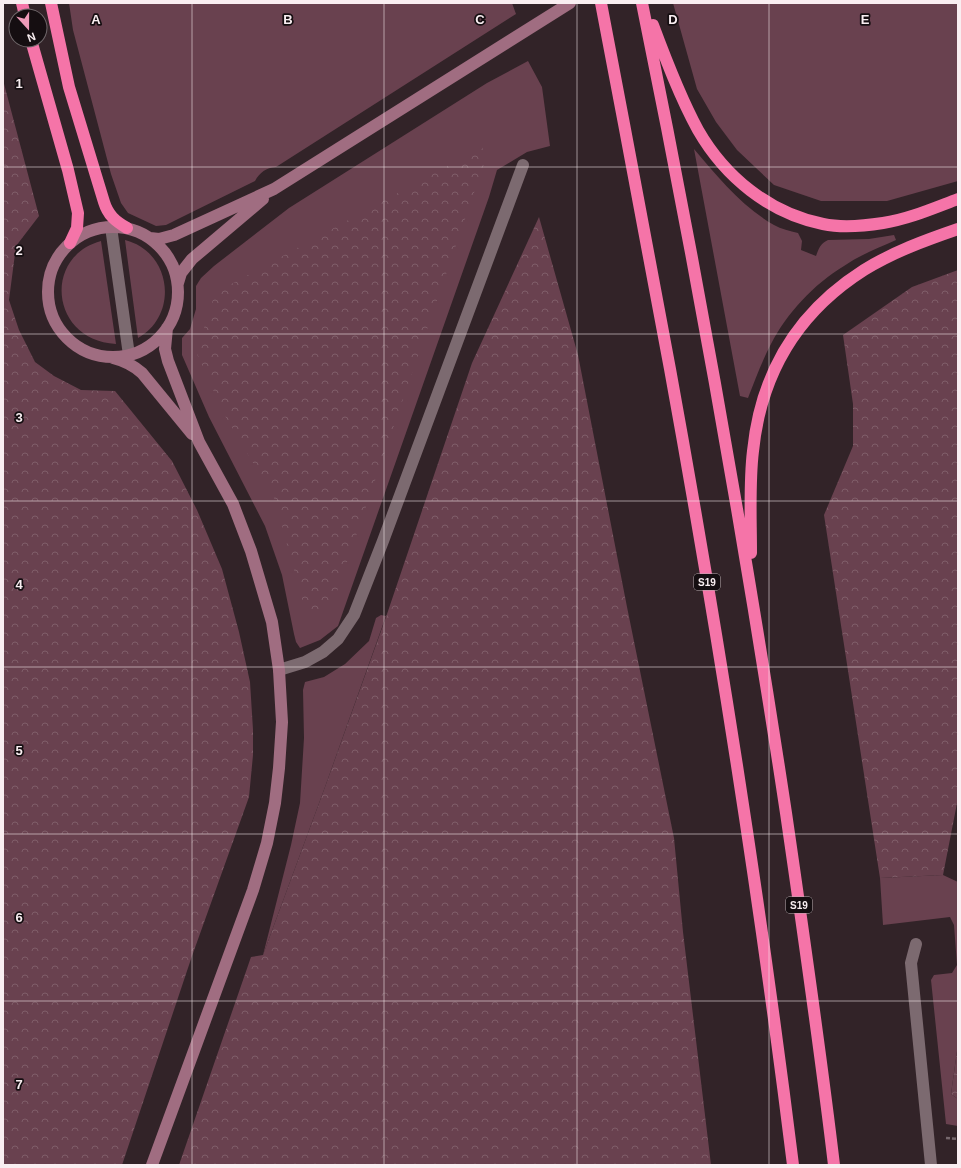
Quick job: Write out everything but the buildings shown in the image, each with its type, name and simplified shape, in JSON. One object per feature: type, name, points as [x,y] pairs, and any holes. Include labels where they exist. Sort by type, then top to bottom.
[{"type":"highway","points":[[51,3],[69,87],[106,209],[112,217],[127,228]]},
{"type":"highway","name":"S19","points":[[601,3],[658,298],[712,614],[747,834],[793,1165]]},
{"type":"highway","points":[[643,3],[680,93],[699,131],[726,168],[749,190],[771,205],[805,220],[844,226],[877,224],[900,219],[958,200]]},
{"type":"highway","name":"S19","points":[[643,3],[727,445],[760,646],[804,934],[834,1165]]},
{"type":"highway","points":[[33,48],[68,170],[78,213],[77,228],[70,243]]},
{"type":"highway","points":[[760,646],[751,558],[752,451],[764,395],[776,365],[788,342],[803,322],[822,302],[844,284],[865,270],[888,258],[958,228]]},
{"type":"main road","points":[[178,283],[181,273],[192,259],[274,190],[570,3]]},
{"type":"main road","points":[[150,238],[159,239],[174,235],[274,190]]},
{"type":"main road","points":[[152,1165],[253,890],[267,843],[280,768],[282,722],[279,670],[272,622],[247,539],[233,504],[199,442],[168,361],[165,349],[168,328],[177,306],[179,295],[175,269],[169,257],[161,247],[150,238],[139,232],[127,228],[111,227],[96,229],[83,234],[70,243],[59,256],[52,271],[48,288],[50,305],[55,321],[64,335],[77,346],[93,353],[122,360],[134,366],[142,373],[199,442]]},
{"type":"main road","points":[[110,357],[129,355],[140,351],[151,345],[168,328]]},
{"type":"lane","points":[[279,670],[305,662],[323,652],[338,639],[354,615],[523,165]]},
{"type":"lane","points":[[111,227],[129,355]]},
{"type":"lane","points":[[916,944],[911,963],[931,1165]]},
{"type":"green space","points":[[69,3],[512,3],[516,14],[276,167],[269,168],[264,171],[255,181],[166,225],[156,226],[128,213],[121,203],[111,174],[73,30]]},
{"type":"green space","points":[[673,3],[958,3],[958,181],[887,201],[821,201],[774,185],[737,150],[716,122],[697,89]]},
{"type":"green space","points":[[528,61],[542,87],[550,146],[527,152],[497,170],[489,197],[338,626],[320,640],[300,648],[296,642],[294,634],[282,575],[265,526],[209,417],[182,355],[182,338],[190,329],[196,309],[196,286],[201,278],[214,266],[289,208],[487,83]]},
{"type":"green space","points":[[3,80],[39,216],[16,246],[9,300],[19,330],[35,362],[54,376],[81,390],[115,391],[172,461],[197,510],[222,569],[239,632],[250,682],[253,755],[249,797],[192,956],[122,1165],[3,1165]]},
{"type":"green space","points":[[482,147],[486,158],[333,603],[315,617],[306,614],[275,500],[224,414],[197,354],[215,293]]},
{"type":"green space","points":[[694,149],[731,191],[762,218],[786,230],[798,233],[802,241],[801,250],[816,256],[820,246],[828,240],[869,239],[894,235],[896,240],[850,262],[822,281],[802,300],[785,321],[771,344],[748,398],[740,396]]},
{"type":"green space","points":[[539,217],[578,355],[674,838],[683,932],[711,1165],[179,1165],[251,957],[263,955],[325,787],[386,617],[472,363]]},
{"type":"green space","points":[[125,240],[141,247],[153,257],[161,270],[164,285],[164,300],[160,315],[151,328],[138,338]]},
{"type":"green space","points":[[101,241],[116,344],[94,339],[78,329],[67,314],[62,297],[63,280],[69,263],[82,250]]},
{"type":"green space","points":[[958,270],[958,798],[943,875],[880,878],[824,515],[853,446],[853,404],[843,335],[912,287]]},
{"type":"green space","points":[[381,615],[386,616],[263,955],[300,803],[304,738],[303,690],[305,682],[324,677],[345,664],[369,641],[376,618]]},
{"type":"green space","points":[[943,875],[958,882],[958,1044],[951,1094],[958,1099],[958,1126],[946,1124],[931,980],[934,975],[952,973],[957,965],[954,925],[950,917],[883,925],[880,878]]},
{"type":"green space","points":[[958,1044],[958,1099],[951,1094]]}]
